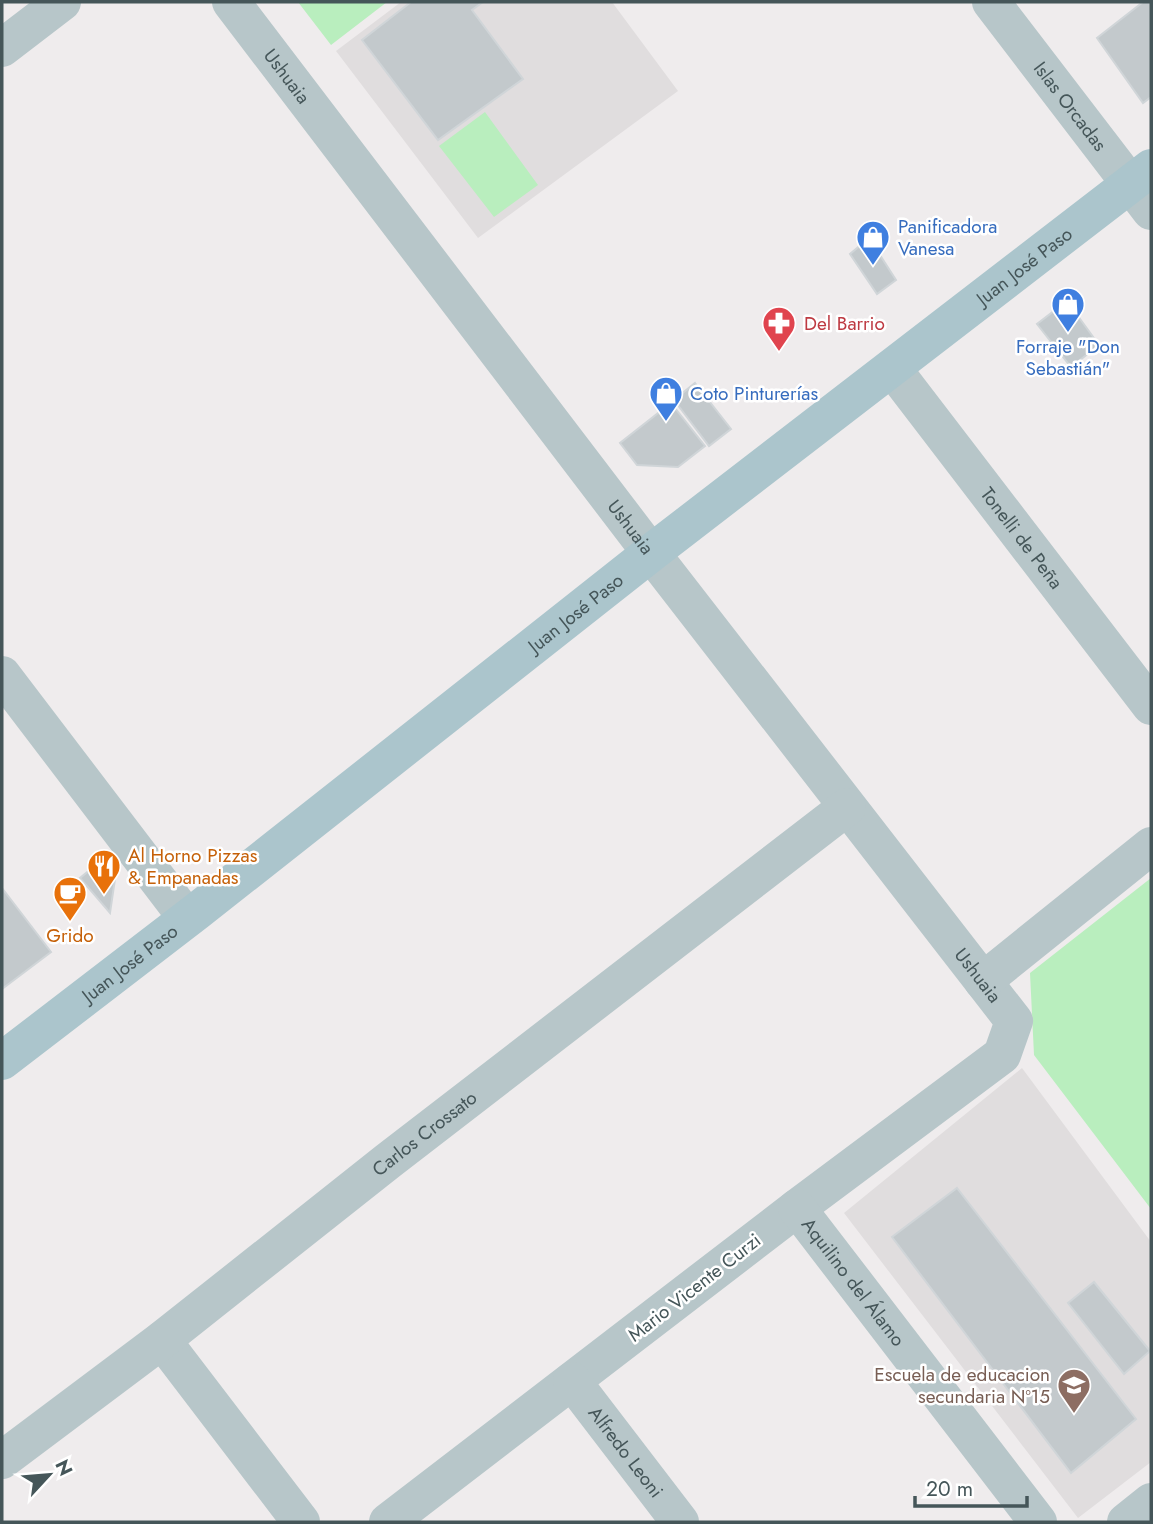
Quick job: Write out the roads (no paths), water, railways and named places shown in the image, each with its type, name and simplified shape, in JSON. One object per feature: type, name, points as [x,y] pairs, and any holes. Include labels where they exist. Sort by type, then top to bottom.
[{"type":"main road","name":"Juan José Paso","points":[[2,1061],[892,368],[1145,188]]},
{"type":"street","points":[[2,48],[61,2]]},
{"type":"street","name":"Ushuaia","points":[[232,2],[651,553],[1013,1021],[1002,1055]]},
{"type":"street","name":"Islas Orcadas","points":[[991,2],[1145,188]]},
{"type":"street","name":"Tonelli de Peña","points":[[892,368],[1151,706]]},
{"type":"street","points":[[2,675],[187,918]]},
{"type":"street","name":"Carlos Crossato","points":[[2,1460],[162,1340],[388,1161],[847,807]]},
{"type":"street","points":[[983,981],[1151,846]]},
{"type":"street","name":"Mario Vicente Curzi","points":[[388,1522],[797,1208],[1002,1055]]},
{"type":"street","name":"Aquilino del Álamo","points":[[797,1208],[1038,1522]]},
{"type":"street","points":[[162,1340],[301,1522]]},
{"type":"street","name":"Alfredo Leoni","points":[[572,1381],[680,1522]]},
{"type":"street","points":[[1126,1522],[1151,1502]]},
{"type":"place","name":"Panificadora Vanesa","points":[[873,267]]},
{"type":"place","name":"Forraje \"Don Sebastián\"","points":[[1068,334]]},
{"type":"place","name":"Del Barrio","points":[[779,353]]},
{"type":"place","name":"Coto Pinturerías","points":[[666,423]]},
{"type":"place","name":"Al Horno Pizzas & Empanadas","points":[[104,896]]},
{"type":"place","name":"Grido","points":[[70,923]]},
{"type":"place","name":"Escuela de educacion secundaria Nº15","points":[[1074,1415]]}]
